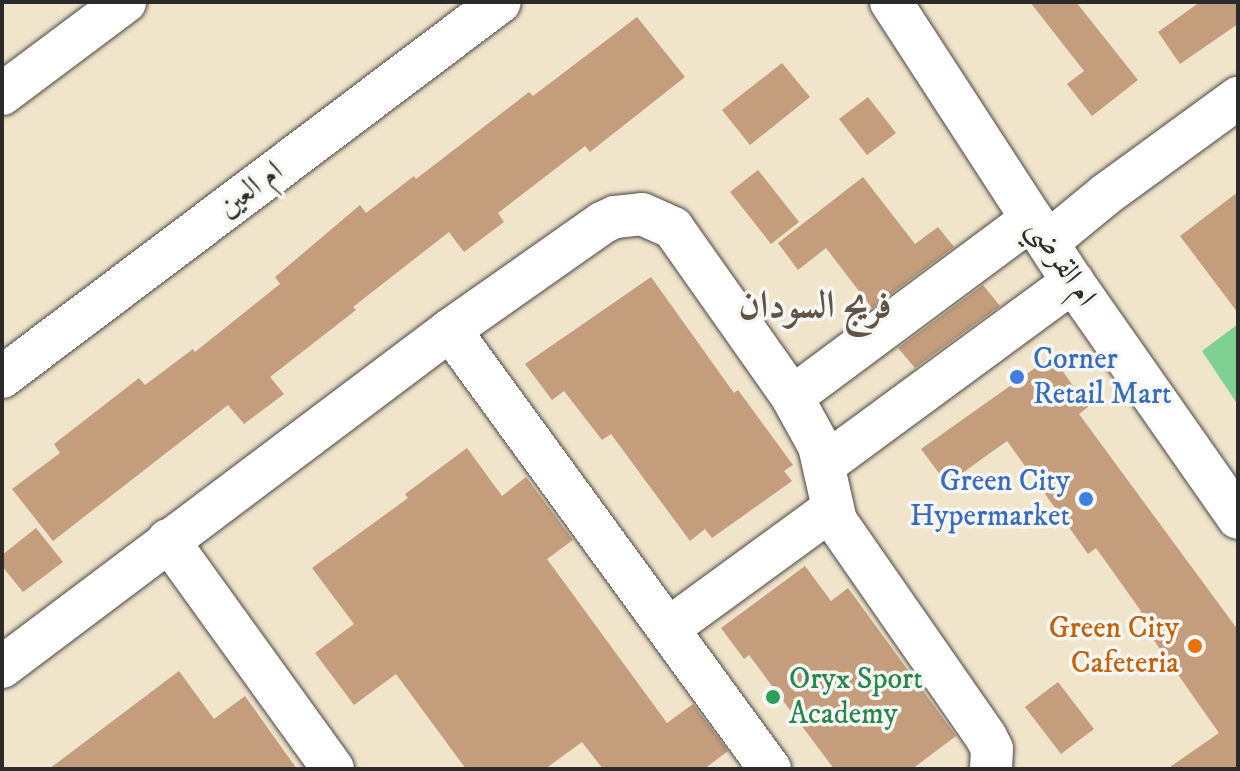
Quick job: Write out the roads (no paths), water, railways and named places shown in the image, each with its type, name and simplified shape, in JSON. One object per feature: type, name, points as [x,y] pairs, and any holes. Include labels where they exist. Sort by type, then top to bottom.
[{"type":"street","points":[[2,94],[125,2]]},
{"type":"street","name":"ام العين","points":[[2,377],[500,2]]},
{"type":"street","name":"ام القرضي","points":[[891,2],[1073,282],[1238,518]]},
{"type":"street","points":[[792,397],[1040,231],[1105,195],[1238,98]]},
{"type":"street","points":[[2,667],[450,330],[602,223],[615,217],[642,214],[673,228],[792,397],[825,464],[831,510],[986,737],[992,749],[991,769]]},
{"type":"street","points":[[825,464],[1073,282]]},
{"type":"street","points":[[450,330],[770,769]]},
{"type":"street","points":[[669,628],[831,510]]},
{"type":"street","points":[[168,540],[333,769]]},
{"type":"place","name":"Corner Retail Mart","points":[[1017,377]]},
{"type":"place","name":"Green City Hypermarket","points":[[1086,499]]},
{"type":"place","name":"Green City Cafeteria","points":[[1195,646]]},
{"type":"place","name":"Oryx Sport Academy","points":[[773,697]]},
{"type":"district","name":"فريج السودان","points":[[815,307]]}]
